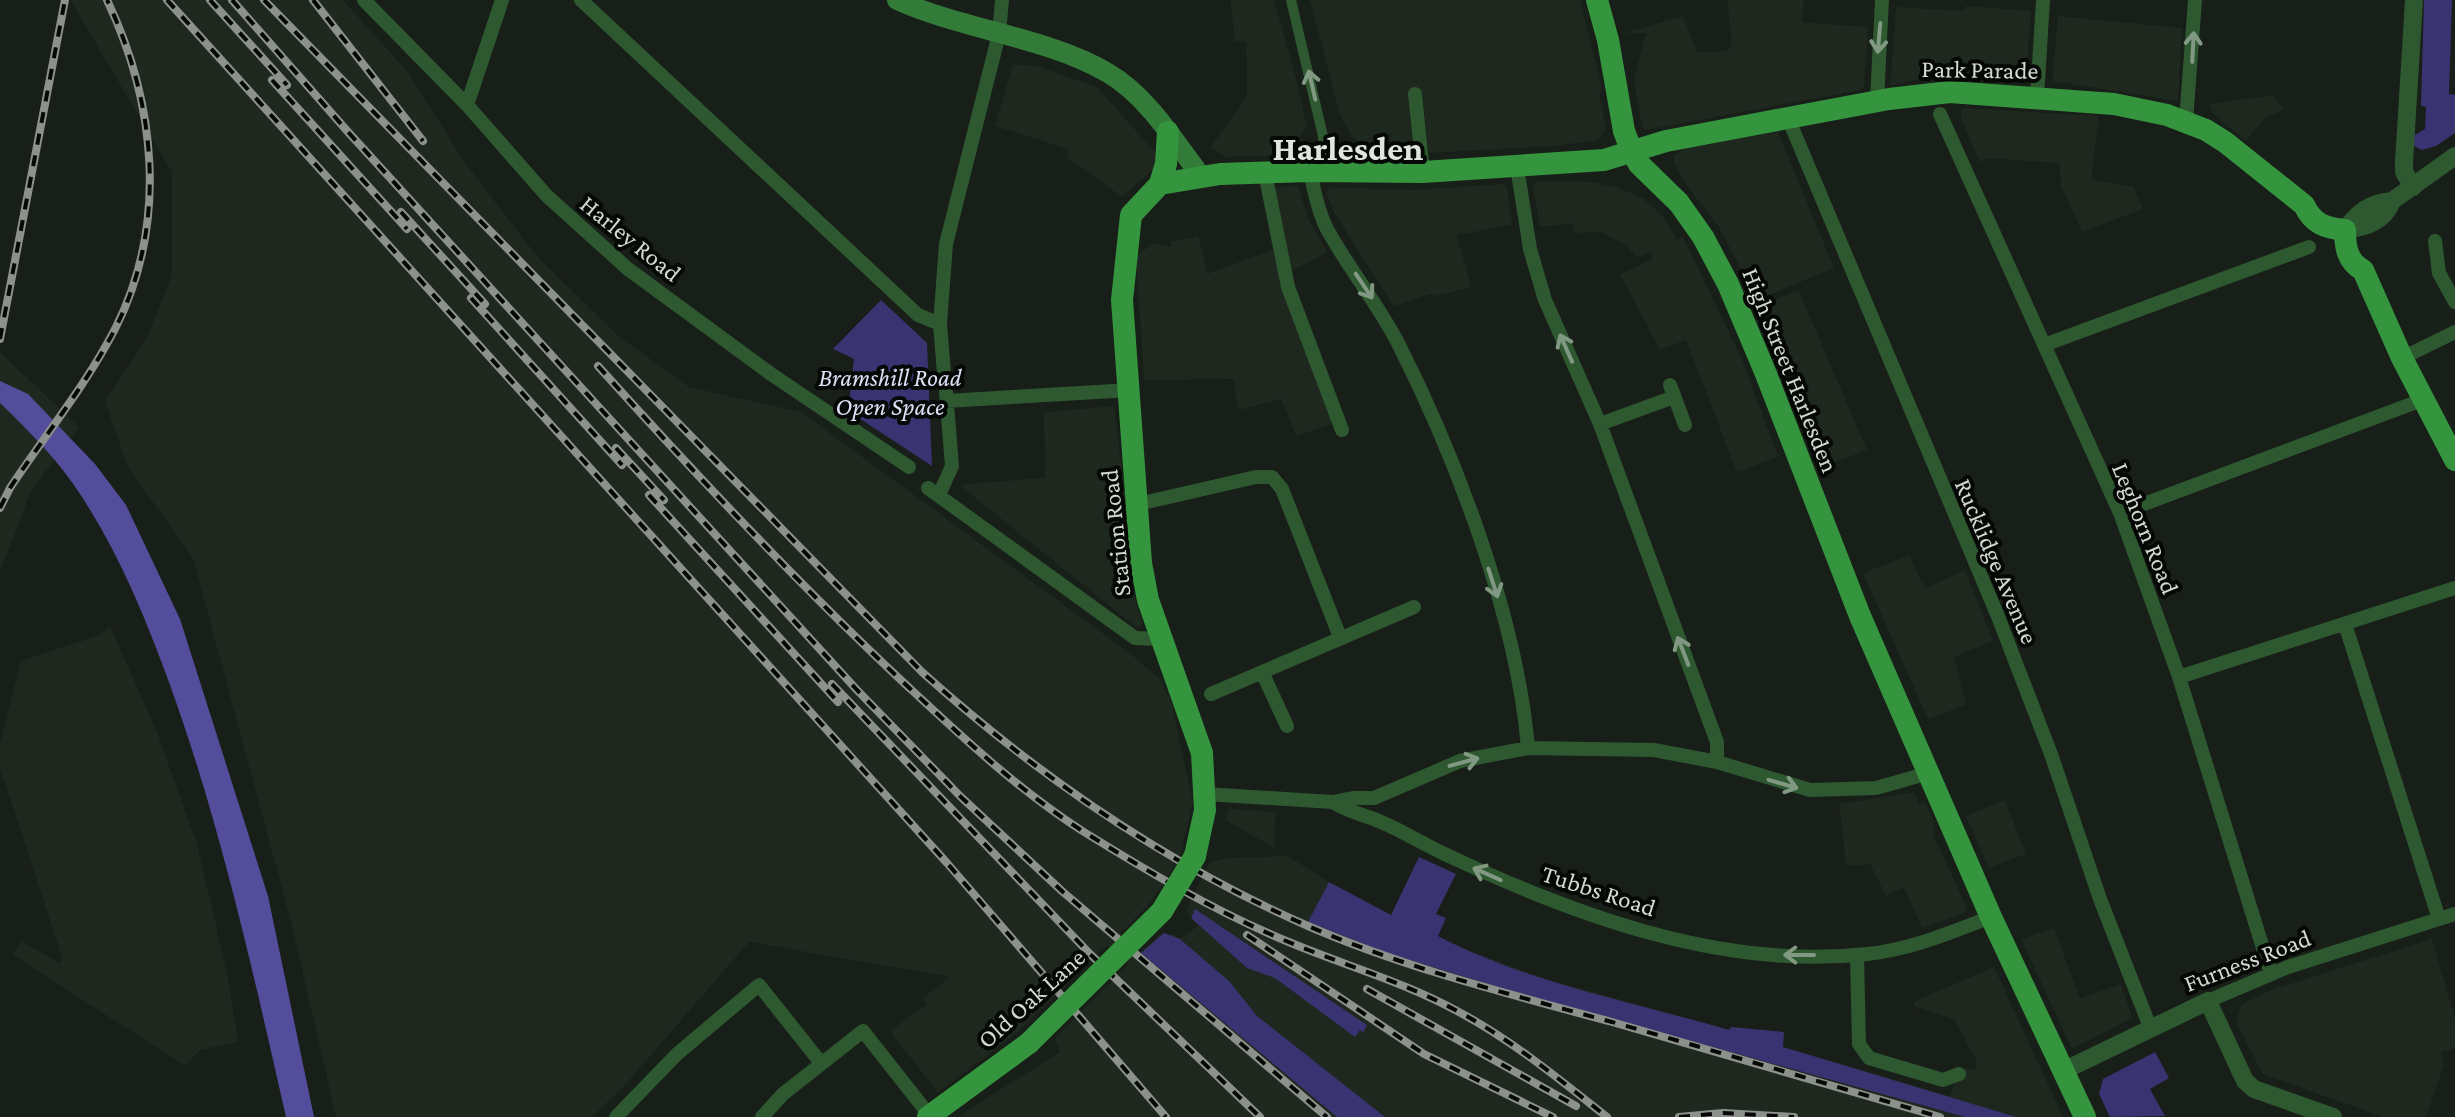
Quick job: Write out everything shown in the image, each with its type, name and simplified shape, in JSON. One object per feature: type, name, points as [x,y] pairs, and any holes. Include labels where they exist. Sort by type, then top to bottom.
[{"type":"main road","points":[[897,0],[1081,60],[1108,73],[1126,85],[1168,132],[1200,176]]},
{"type":"main road","points":[[1168,132],[1160,184],[1200,176],[1517,167],[1604,160],[1632,152],[1624,131],[1597,0]]},
{"type":"main road","name":"Park Parade","points":[[1632,152],[1666,141],[1877,101],[1950,92],[2114,104],[2186,122],[2225,142],[2304,205],[2334,223]]},
{"type":"main road","name":"High Street Harlesden","points":[[1632,152],[1679,204],[1703,237],[1728,284],[1860,616],[1991,917],[2084,1117]]},
{"type":"main road","name":"Station Road","points":[[1160,184],[1131,215],[1122,300],[1141,563],[1161,639],[1202,753],[1205,794],[1195,856],[1162,911]]},
{"type":"main road","points":[[2334,223],[2360,244],[2367,260],[2363,270],[2422,400],[2455,460]]},
{"type":"main road","name":"Old Oak Lane","points":[[929,1116],[1029,1043],[1162,911]]},
{"type":"street","name":"Harley Road","points":[[364,0],[467,105],[547,196],[628,269],[771,374],[909,467]]},
{"type":"street","points":[[467,105],[502,0]]},
{"type":"street","points":[[582,0],[918,315],[940,324]]},
{"type":"street","points":[[944,373],[940,324],[946,244],[998,34],[1002,0]]},
{"type":"street","points":[[1291,0],[1323,136],[1317,171],[1326,226],[1382,312],[1419,386],[1469,511],[1516,668],[1528,748]]},
{"type":"street","points":[[1877,101],[1882,0]]},
{"type":"street","points":[[2037,97],[2043,0]]},
{"type":"street","points":[[2186,122],[2196,0]]},
{"type":"street","points":[[2414,0],[2406,150],[2420,183]]},
{"type":"street","points":[[1415,94],[1422,172]]},
{"type":"street","name":"Leghorn Road","points":[[1940,114],[2120,513],[2178,677],[2271,974]]},
{"type":"street","name":"Rucklidge Avenue","points":[[1788,118],[1997,614],[2150,1027]]},
{"type":"street","points":[[2334,223],[2367,228],[2388,213],[2392,201],[2455,156]]},
{"type":"street","points":[[1517,167],[1530,249],[1545,300],[1600,424],[1717,742],[1717,762]]},
{"type":"street","points":[[1266,173],[1288,287],[1342,430]]},
{"type":"street","points":[[2435,241],[2439,274],[2455,302]]},
{"type":"street","points":[[2044,345],[2310,247]]},
{"type":"street","points":[[2402,358],[2455,332]]},
{"type":"street","points":[[1131,390],[946,396],[952,466],[933,491],[1134,638],[1161,639]]},
{"type":"street","points":[[1600,424],[1672,391],[1685,425]]},
{"type":"street","points":[[2120,513],[2422,400]]},
{"type":"street","points":[[1138,504],[1256,477],[1272,477],[1282,489],[1340,637]]},
{"type":"street","points":[[2178,677],[2455,588]]},
{"type":"street","points":[[1211,694],[1414,607]]},
{"type":"street","points":[[2345,624],[2439,919]]},
{"type":"street","points":[[1262,672],[1287,726]]},
{"type":"street","points":[[1333,802],[1374,798],[1460,761],[1528,748],[1654,750],[1717,762],[1810,790],[1876,788],[1928,772]]},
{"type":"street","name":"Tubbs Road","points":[[1205,794],[1333,802],[1349,813],[1378,820],[1517,887],[1594,915],[1743,952],[1856,955],[1900,949],[1991,917]]},
{"type":"street","name":"Furness Road","points":[[2064,1071],[2150,1027],[2271,974],[2455,914]]},
{"type":"street","points":[[1856,955],[1862,1052],[1869,1058],[1943,1080],[1959,1074]]},
{"type":"street","points":[[616,1117],[676,1054],[758,985],[820,1063]]},
{"type":"street","points":[[2208,1000],[2246,1082],[2254,1089],[2334,1117]]},
{"type":"street","points":[[762,1117],[820,1063],[863,1031],[929,1116]]},
{"type":"shaded area","points":[[70,0],[343,0],[407,71],[466,164],[536,255],[616,334],[689,387],[801,412],[1131,654],[1162,681],[1172,705],[1193,802],[1179,859],[1151,902],[1120,934],[1140,953],[1159,935],[1174,934],[1180,939],[1198,926],[1186,910],[1209,863],[1226,858],[1288,856],[1351,896],[1460,947],[1543,978],[1729,1030],[1731,1027],[1784,1032],[1783,1047],[1950,1096],[1960,1068],[1975,1069],[1977,1062],[1954,1019],[1913,1006],[1915,1001],[1994,967],[2063,1117],[957,1117],[1060,1052],[1055,1038],[1129,964],[1107,945],[1019,1031],[938,1093],[890,1031],[926,1005],[923,998],[950,977],[749,942],[625,1085],[592,1117],[336,1117],[292,926],[193,558],[127,466],[105,401],[147,338],[172,274],[172,172]]},
{"type":"shaded area","points":[[1230,0],[1274,0],[1296,78],[1307,127],[1292,146],[1267,156],[1226,157],[1210,148],[1247,96],[1246,42],[1235,41]]},
{"type":"shaded area","points":[[1310,0],[1580,0],[1603,92],[1599,93],[1606,128],[1598,140],[1429,153],[1422,91],[1408,97],[1413,154],[1368,150],[1352,137],[1340,115]]},
{"type":"shaded area","points":[[1727,0],[1804,0],[1802,22],[1868,27],[1864,86],[1860,90],[1646,130],[1634,79],[1646,33],[1625,33],[1683,16],[1697,52],[1728,51],[1732,43]]},
{"type":"shaded area","points":[[1966,6],[2031,11],[2026,77],[1942,74],[1890,86],[1896,7],[1965,11]]},
{"type":"shaded area","points":[[2058,16],[2182,28],[2178,101],[2052,81]]},
{"type":"shaded area","points":[[1013,64],[1037,66],[1097,87],[1155,152],[1157,166],[1122,197],[1068,158],[1068,149],[995,126]]},
{"type":"shaded area","points":[[2273,95],[2284,109],[2264,119],[2246,141],[2213,114],[2209,104]]},
{"type":"shaded area","points":[[1965,108],[2099,116],[2091,179],[2134,187],[2143,209],[2082,232],[2061,186],[2059,163],[1987,158],[1980,163],[1961,117]]},
{"type":"shaded area","points":[[1778,132],[1834,268],[1757,300],[1719,227],[1673,161],[1674,155],[1687,148]]},
{"type":"shaded area","points":[[1536,181],[1592,182],[1619,188],[1644,199],[1663,217],[1677,239],[1683,237],[1741,357],[1778,457],[1737,472],[1686,340],[1660,350],[1620,274],[1653,259],[1651,252],[1636,257],[1627,246],[1602,232],[1574,233],[1572,223],[1540,227],[1533,185]]},
{"type":"shaded area","points":[[1503,184],[1507,187],[1512,225],[1457,235],[1471,287],[1437,296],[1430,294],[1394,307],[1335,214],[1326,192],[1330,187],[1410,190]]},
{"type":"shaded area","points":[[1298,186],[1309,221],[1328,252],[1292,271],[1269,188]]},
{"type":"shaded area","points":[[1198,236],[1207,274],[1272,250],[1320,388],[1338,422],[1296,436],[1281,399],[1239,410],[1233,379],[1144,380],[1136,256],[1154,243],[1171,247],[1171,242]]},
{"type":"shaded area","points":[[1799,291],[1867,450],[1822,467],[1782,374],[1758,305]]},
{"type":"shaded area","points":[[0,352],[79,427],[31,491],[0,573]]},
{"type":"shaded area","points":[[0,381],[28,394],[95,464],[126,505],[180,619],[268,896],[314,1117],[286,1117],[220,845],[188,738],[141,611],[107,539],[72,482],[0,403]]},
{"type":"shaded area","points":[[1114,406],[1127,513],[1129,581],[1143,625],[1137,628],[963,488],[963,484],[1045,478],[1044,412]]},
{"type":"shaded area","points":[[1910,555],[1921,582],[1928,587],[1965,570],[1993,641],[1954,657],[1966,705],[1928,719],[1863,573]]},
{"type":"shaded area","points":[[110,626],[157,732],[197,844],[227,972],[238,1042],[200,1050],[185,1066],[13,955],[22,941],[59,963],[63,960],[0,768],[0,743],[21,661],[100,635]]},
{"type":"shaded area","points":[[1914,792],[1919,804],[1925,802],[1934,822],[1934,836],[1967,908],[1966,912],[1922,928],[1904,887],[1886,896],[1870,864],[1846,866],[1839,804]]},
{"type":"shaded area","points":[[2005,800],[2026,854],[1989,868],[1966,816]]},
{"type":"shaded area","points":[[1228,809],[1276,812],[1274,848],[1226,820]]},
{"type":"shaded area","points":[[2054,928],[2080,998],[2121,984],[2132,1018],[2072,1049],[2021,939]]},
{"type":"shaded area","points":[[2432,939],[2455,1018],[2455,1048],[2441,1052],[2444,1064],[2426,1117],[2383,1117],[2263,1074],[2236,1022],[2242,1004],[2274,989]]},
{"type":"green space","points":[[2424,0],[2452,0],[2449,94],[2455,95],[2455,133],[2422,150],[2414,146],[2413,136],[2425,129],[2426,107],[2421,106]]},
{"type":"green space","name":"Bramshill Road Open Space","points":[[881,300],[927,343],[932,466],[848,411],[854,359],[833,349]]},
{"type":"green space","points":[[1419,857],[1456,874],[1436,914],[1446,918],[1438,936],[1472,952],[1544,979],[1729,1030],[1731,1027],[1784,1032],[1783,1047],[2016,1117],[1965,1117],[1511,991],[1387,953],[1308,922],[1329,882],[1391,915]]},
{"type":"green space","points":[[1195,909],[1367,1025],[1363,1033],[1360,1030],[1355,1037],[1275,978],[1247,968],[1191,918]]},
{"type":"green space","points":[[1164,933],[1180,939],[1229,981],[1257,1016],[1385,1117],[1337,1117],[1141,953]]},
{"type":"green space","points":[[2155,1052],[2169,1078],[2150,1089],[2165,1116],[2110,1117],[2099,1094],[2103,1079]]},
{"type":"railway","points":[[0,339],[65,0]]},
{"type":"railway","points":[[0,508],[105,348],[133,287],[143,247],[149,205],[145,121],[124,39],[107,0]]},
{"type":"railway","points":[[167,0],[947,863],[1166,1117]]},
{"type":"railway","points":[[210,0],[287,85]]},
{"type":"railway","points":[[232,0],[857,690],[961,797],[1063,892],[1327,1117]]},
{"type":"railway","points":[[264,0],[922,672],[1011,747],[1105,815],[1153,846],[1255,901],[1382,955],[1940,1117]]},
{"type":"railway","points":[[313,0],[423,141]]},
{"type":"railway","points":[[272,80],[407,229]]},
{"type":"railway","points":[[401,212],[485,304]]},
{"type":"railway","points":[[471,298],[622,465]]},
{"type":"railway","points":[[598,366],[709,488],[863,644],[990,761],[1060,816],[1222,911],[1293,944],[1413,990],[1479,1023],[1607,1117]]},
{"type":"railway","points":[[616,448],[664,500]]},
{"type":"railway","points":[[649,495],[838,702]]},
{"type":"railway","points":[[832,684],[1090,954],[1260,1117]]},
{"type":"railway","points":[[1247,935],[1424,1054],[1553,1117]]},
{"type":"railway","points":[[1367,989],[1576,1106]]},
{"type":"railway","points":[[1679,1117],[1723,1113],[1794,1117]]},
{"type":"district","name":"Harlesden","points":[[1348,148]]}]
